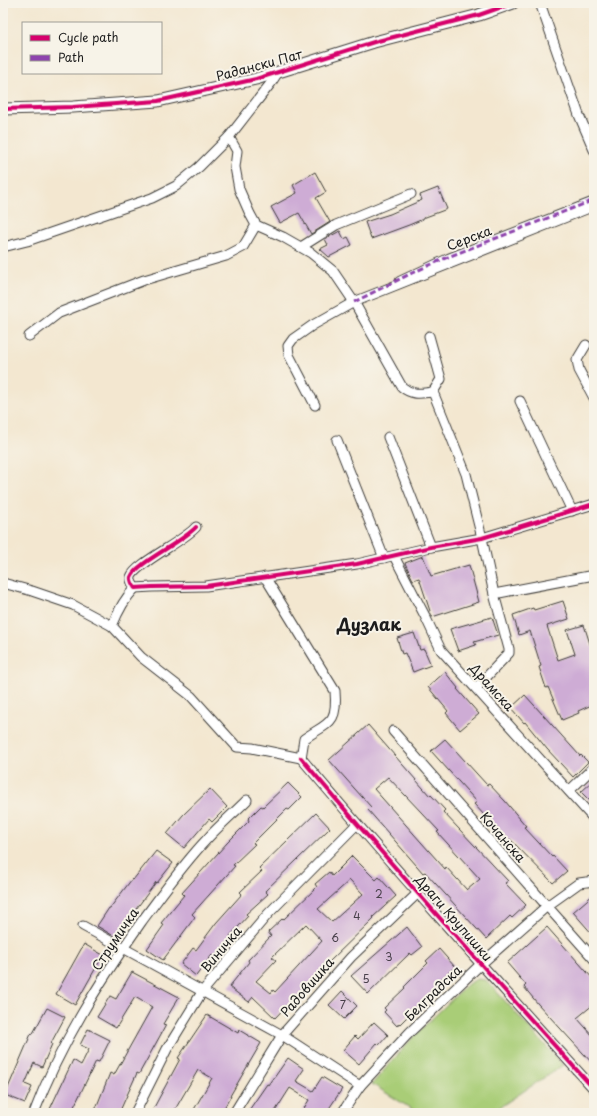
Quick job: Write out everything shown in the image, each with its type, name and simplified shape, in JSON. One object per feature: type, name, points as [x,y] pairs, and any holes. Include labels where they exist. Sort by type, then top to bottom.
[{"type":"street","name":"Радански Пат","points":[[3,109],[73,107],[158,100],[256,79],[374,42],[479,15],[513,3]]},
{"type":"street","points":[[540,3],[578,115],[594,150]]},
{"type":"street","points":[[3,248],[152,198],[176,186],[199,167],[230,137],[278,72]]},
{"type":"street","points":[[230,137],[237,151],[235,167],[240,189],[256,225],[301,247],[333,271],[354,302],[402,387],[409,392],[416,394],[434,392]]},
{"type":"street","points":[[301,247],[336,225],[411,194]]},
{"type":"street","name":"Серска","points":[[354,302],[448,257],[594,200]]},
{"type":"street","points":[[315,405],[289,355],[288,346],[293,339],[354,302],[594,206]]},
{"type":"street","points":[[29,336],[58,313],[144,280],[226,256],[243,247],[256,225]]},
{"type":"street","points":[[429,336],[441,379],[434,392],[466,474],[494,594],[509,649],[509,653],[476,688]]},
{"type":"street","points":[[586,345],[577,360],[580,370],[594,398]]},
{"type":"street","points":[[520,402],[572,511]]},
{"type":"street","points":[[388,437],[431,547]]},
{"type":"street","points":[[338,440],[384,558]]},
{"type":"street","points":[[112,626],[121,604],[128,594],[135,588],[206,586],[265,576],[357,564],[431,547],[482,538],[594,504]]},
{"type":"street","points":[[135,588],[131,581],[131,576],[139,567],[186,537],[196,527]]},
{"type":"street","name":"Драмска","points":[[394,556],[441,650],[594,819]]},
{"type":"street","points":[[494,594],[594,574]]},
{"type":"street","points":[[3,583],[32,590],[73,605],[112,626],[141,658],[191,696],[237,747],[252,748],[300,758],[304,739],[316,730],[327,726],[334,718],[336,706],[335,692],[265,576]]},
{"type":"street","name":"Кочанска","points":[[393,731],[594,959]]},
{"type":"street","name":"Драги Крупишки","points":[[300,758],[481,964],[594,1089]]},
{"type":"street","points":[[569,791],[594,767]]},
{"type":"street","name":"Струмичка","points":[[34,1113],[51,1073],[66,1044],[86,1007],[123,948],[189,860],[208,838],[247,800]]},
{"type":"street","name":"Виничка","points":[[134,1113],[167,1049],[202,992],[268,914],[357,824]]},
{"type":"street","name":"Белградска","points":[[342,1113],[360,1086],[410,1032],[481,964],[547,906],[579,883],[594,881]]},
{"type":"street","name":"Радовишка","points":[[234,1113],[282,1035],[351,957],[418,893]]},
{"type":"street","points":[[83,926],[282,1035],[360,1086]]},
{"type":"green space","points":[[477,979],[486,980],[563,1065],[491,1113],[418,1113],[372,1084],[414,1036],[468,984]]},
{"type":"building","points":[[315,172],[326,192],[316,198],[330,222],[311,234],[299,213],[280,223],[271,207],[297,193],[293,185]]},
{"type":"building","points":[[438,188],[447,209],[371,239],[365,222],[390,214],[422,200],[420,195]]},
{"type":"building","points":[[340,231],[344,239],[348,237],[352,245],[329,257],[320,249],[328,245],[325,239]]},
{"type":"building","points":[[423,556],[431,576],[469,565],[479,602],[432,617],[419,578],[413,580],[405,563]]},
{"type":"building","points":[[563,601],[569,619],[547,626],[558,660],[575,654],[567,630],[584,625],[591,647],[594,646],[594,704],[578,711],[579,713],[562,720],[548,687],[546,688],[530,631],[519,635],[513,615],[533,608],[534,610]]},
{"type":"building","points":[[492,617],[498,635],[474,642],[476,645],[458,651],[450,629]]},
{"type":"building","points":[[414,633],[420,650],[424,649],[431,665],[413,672],[405,653],[402,654],[397,638]]},
{"type":"building","points":[[445,672],[458,688],[457,689],[479,714],[460,730],[446,713],[448,711],[428,687]]},
{"type":"building","points":[[525,695],[580,756],[581,755],[588,762],[573,777],[511,708]]},
{"type":"building","points":[[368,725],[430,796],[431,795],[445,810],[443,812],[508,881],[505,883],[526,905],[512,918],[510,916],[486,939],[425,872],[423,873],[368,810],[371,807],[329,760]],"holes":[[[388,777],[439,831],[437,832],[480,879],[467,890],[446,867],[445,869],[374,789]]]},
{"type":"building","points":[[445,739],[487,785],[489,784],[505,801],[526,826],[524,827],[567,871],[553,883],[510,839],[508,841],[474,804],[477,802],[431,751]]},
{"type":"building","points":[[594,780],[594,805],[581,792]]},
{"type":"building","points":[[288,783],[302,797],[289,810],[287,809],[253,843],[255,844],[233,865],[235,866],[192,914],[195,917],[163,960],[147,949],[164,925],[161,923],[184,895],[182,893],[249,821],[248,819]]},
{"type":"building","points":[[210,789],[227,807],[212,822],[209,819],[184,848],[167,834],[183,815]]},
{"type":"building","points":[[316,813],[330,828],[265,891],[268,894],[246,914],[248,916],[230,936],[231,937],[216,958],[212,955],[196,976],[181,964],[193,948],[196,950],[216,923],[242,894],[240,892],[262,871],[259,868]]},
{"type":"building","points":[[156,851],[173,863],[157,883],[156,882],[128,920],[117,938],[97,926],[109,908]]},
{"type":"building","points":[[352,856],[376,880],[379,877],[396,896],[373,917],[374,918],[329,962],[296,999],[294,998],[275,1018],[253,997],[249,1002],[229,987],[249,962],[248,960],[271,936],[268,932],[282,919],[283,920],[317,887],[315,884],[329,872],[332,876]],"holes":[[[350,880],[363,894],[332,922],[318,909]],[[306,924],[322,941],[275,992],[273,990],[271,993],[256,981],[276,960],[272,957]]]},
{"type":"building","points":[[594,894],[594,936],[573,912]]},
{"type":"building","points":[[407,927],[422,947],[412,955],[410,953],[368,994],[351,976]]},
{"type":"building","points":[[547,927],[594,980],[594,1004],[577,1018],[594,1037],[594,1065],[538,1004],[524,987],[526,985],[507,963]]},
{"type":"building","points":[[84,944],[103,955],[75,1005],[56,994]]},
{"type":"building","points":[[439,949],[455,967],[435,985],[437,987],[397,1026],[384,1012],[386,1010],[384,1008],[405,988],[404,987],[428,963],[426,961]]},
{"type":"building","points":[[132,972],[179,997],[163,1024],[166,1025],[139,1074],[137,1073],[119,1113],[94,1113],[110,1073],[114,1075],[152,1007],[135,997],[116,1028],[97,1017],[110,996],[116,999]]},
{"type":"building","points":[[342,991],[357,1006],[344,1019],[329,1005]]},
{"type":"building","points":[[47,1008],[65,1017],[51,1043],[52,1044],[42,1067],[34,1063],[25,1084],[32,1087],[25,1103],[5,1095],[31,1034],[32,1035]]},
{"type":"building","points":[[207,1015],[238,1033],[239,1030],[261,1043],[231,1096],[221,1113],[192,1113],[212,1078],[198,1070],[173,1113],[151,1113],[180,1059],[178,1058]]},
{"type":"building","points":[[374,1022],[388,1035],[379,1045],[377,1043],[359,1064],[343,1050],[355,1036],[358,1039]]},
{"type":"building","points":[[88,1029],[110,1040],[99,1062],[96,1061],[71,1113],[59,1113],[50,1109],[73,1060],[81,1065],[89,1049],[80,1045]]},
{"type":"building","points":[[288,1058],[304,1069],[296,1081],[313,1091],[322,1077],[342,1089],[326,1113],[301,1113],[309,1100],[290,1088],[274,1113],[247,1113],[267,1084],[269,1085]]},
{"type":"marked path","points":[[354,302],[448,257],[594,200]]},
{"type":"cycle path","points":[[3,109],[73,107],[158,101],[256,79],[374,42],[479,15],[513,3]]},
{"type":"cycle path","points":[[196,527],[190,533],[150,559],[134,572],[131,578],[135,588],[206,586],[357,564],[431,547],[482,538],[594,504]]},
{"type":"cycle path","points":[[301,758],[409,884],[594,1089]]},
{"type":"district","name":"Дузлак","points":[[369,625]]}]
